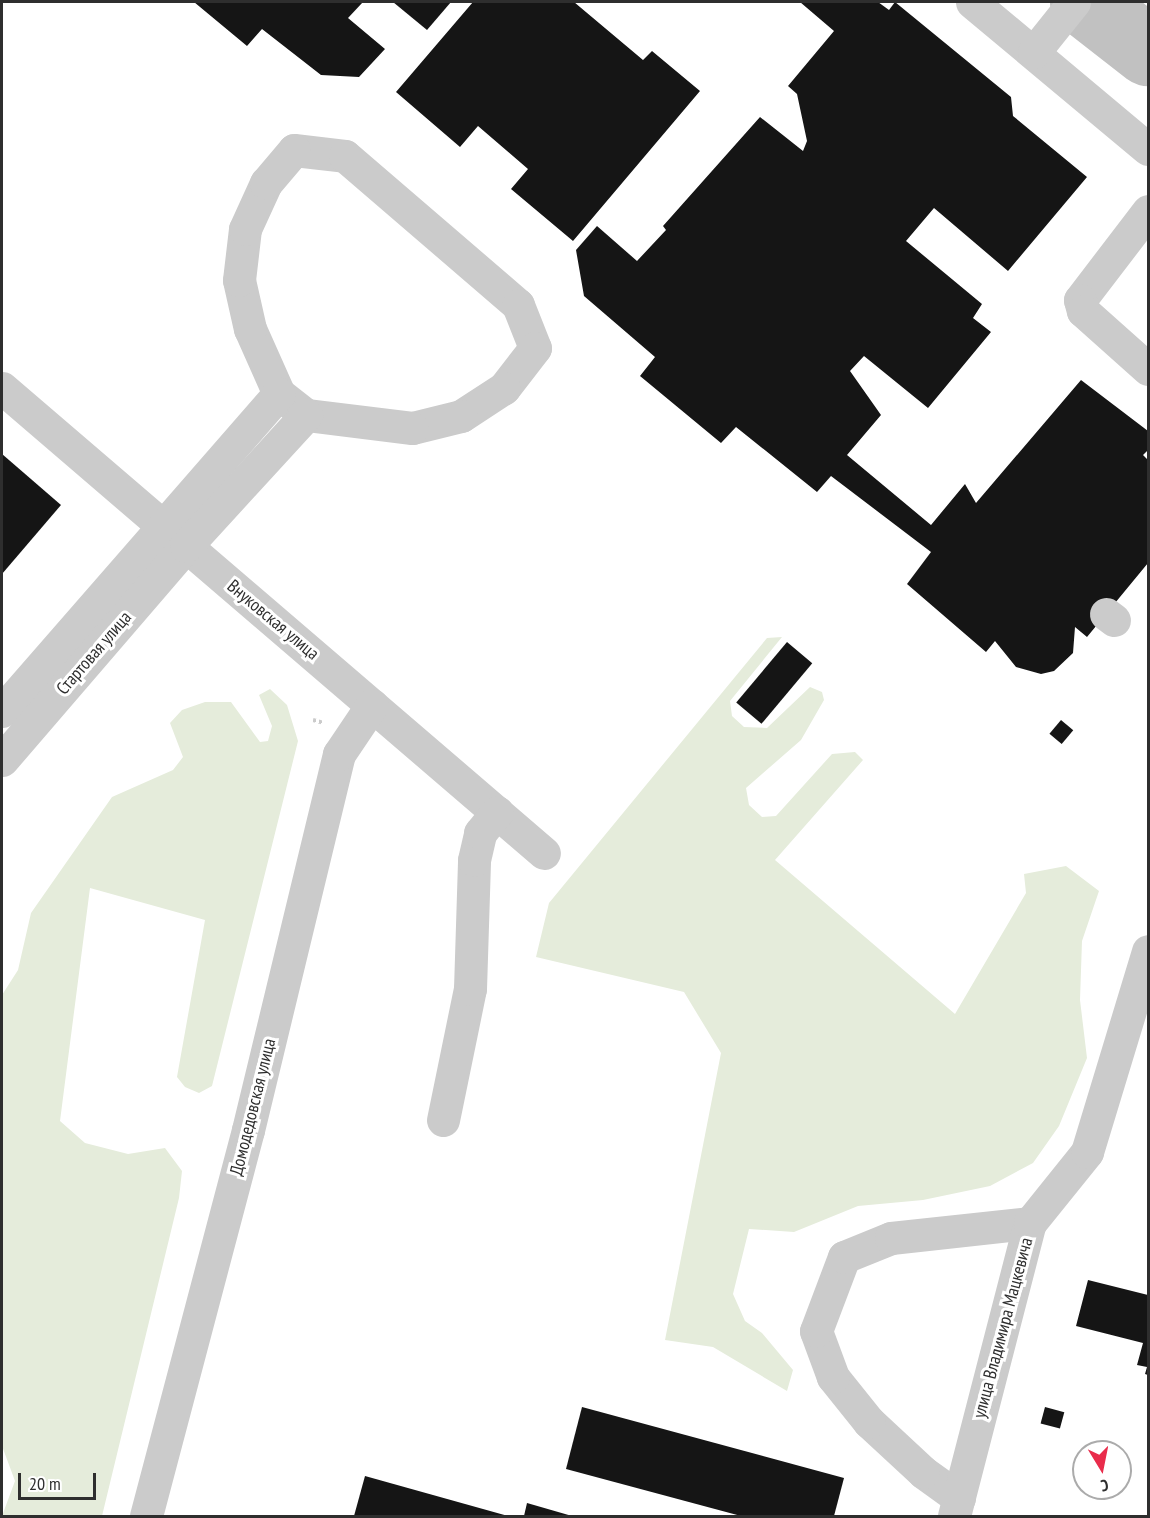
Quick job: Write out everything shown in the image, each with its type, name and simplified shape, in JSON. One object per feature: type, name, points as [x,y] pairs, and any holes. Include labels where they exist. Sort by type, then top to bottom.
[{"type":"street","points":[[972,2],[1149,149]]},
{"type":"street","points":[[1034,52],[1074,2]]},
{"type":"street","points":[[294,150],[345,156],[518,305],[535,348],[504,388],[461,416],[412,428],[306,416],[279,394],[250,329],[239,280],[244,229],[266,183],[294,150]]},
{"type":"street","points":[[1149,212],[1080,300],[1083,312],[1149,369]]},
{"type":"street","name":"Внуковская улица","points":[[2,388],[544,853]]},
{"type":"street","name":"Стартовая улица","points":[[2,711],[162,525],[279,394]]},
{"type":"street","name":"Стартовая улица","points":[[2,760],[186,546],[306,416]]},
{"type":"street","name":"Домодедовская улица","points":[[146,1516],[248,1130],[339,754],[372,705]]},
{"type":"street","points":[[443,1120],[470,989],[474,860],[480,833],[497,812]]},
{"type":"street","name":"улица Владимира Мацкевича","points":[[957,1507],[1030,1223],[1087,1152],[1149,951]]},
{"type":"street","points":[[957,1507],[869,1422],[832,1377],[816,1331],[844,1257],[891,1238],[1030,1223]]},
{"type":"green space","points":[[782,637],[730,701],[732,716],[744,727],[767,728],[810,687],[822,692],[824,700],[801,740],[746,788],[749,805],[762,817],[776,816],[832,754],[855,752],[863,760],[775,860],[955,1014],[1026,893],[1024,874],[1066,866],[1099,891],[1082,941],[1080,1000],[1087,1058],[1059,1126],[1033,1163],[990,1186],[923,1200],[858,1206],[794,1232],[749,1229],[733,1294],[745,1321],[762,1333],[793,1370],[787,1391],[713,1347],[665,1340],[721,1053],[684,992],[536,957],[549,903],[767,638]]},
{"type":"green space","points":[[270,689],[287,705],[298,741],[212,1086],[199,1093],[185,1087],[177,1077],[205,920],[90,888],[60,1121],[85,1143],[128,1154],[165,1148],[182,1171],[179,1198],[102,1516],[2,1516],[15,1481],[2,1446],[2,995],[18,970],[31,913],[112,797],[173,770],[183,757],[170,723],[182,710],[205,702],[231,702],[260,742],[268,741],[272,726],[259,695]]},
{"type":"building","points":[[194,2],[363,2],[348,18],[385,49],[359,77],[321,75],[262,29],[247,46]]},
{"type":"building","points":[[393,2],[451,2],[427,30]]},
{"type":"building","points":[[473,2],[574,2],[643,60],[652,51],[700,91],[573,241],[511,189],[528,169],[478,126],[460,147],[396,92]]},
{"type":"building","points":[[800,2],[878,2],[889,10],[895,2],[1011,97],[1013,116],[1087,177],[1008,271],[934,208],[906,241],[982,304],[973,318],[991,332],[928,408],[864,356],[850,371],[881,415],[847,455],[931,525],[965,484],[976,503],[1081,380],[1148,431],[1148,450],[1143,455],[1148,460],[1148,563],[1087,637],[1075,627],[1073,653],[1054,671],[1041,674],[1016,667],[995,641],[986,652],[907,584],[931,552],[831,476],[817,492],[736,427],[721,443],[640,376],[655,357],[584,296],[576,250],[597,226],[637,261],[666,230],[663,226],[760,117],[803,151],[807,141],[797,94],[788,86],[834,31]]},
{"type":"building","points":[[2,454],[61,505],[2,574]]},
{"type":"building","points":[[787,642],[812,663],[761,724],[736,703]]},
{"type":"building","points":[[1061,720],[1073,730],[1062,744],[1049,734]]},
{"type":"building","points":[[1088,1280],[1148,1295],[1148,1375],[1145,1374],[1147,1367],[1137,1365],[1143,1343],[1076,1326]]},
{"type":"building","points":[[582,1407],[844,1478],[834,1516],[741,1516],[566,1469]]},
{"type":"building","points":[[1045,1407],[1064,1412],[1060,1429],[1041,1423]]},
{"type":"building","points":[[365,1476],[508,1516],[354,1516]]},
{"type":"building","points":[[527,1503],[572,1516],[524,1516]]},
{"type":"taxiway","points":[[1085,2],[1148,51]]}]
